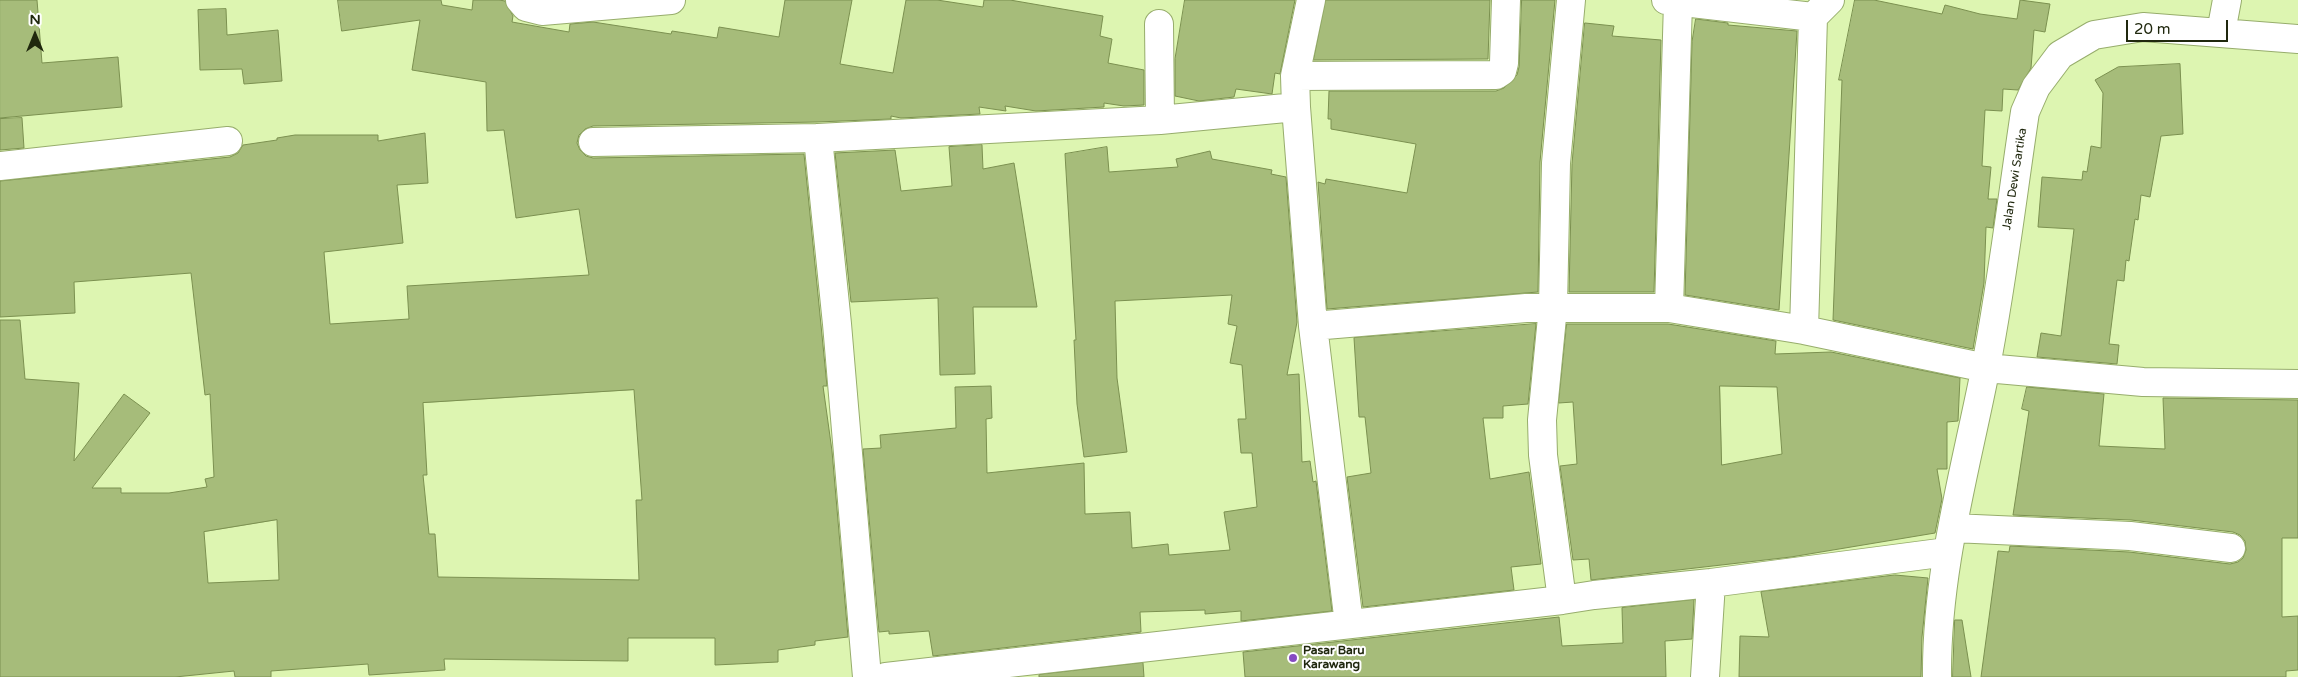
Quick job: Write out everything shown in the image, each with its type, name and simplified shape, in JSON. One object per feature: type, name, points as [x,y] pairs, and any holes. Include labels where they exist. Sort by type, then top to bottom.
[{"type":"street","points":[[520,0],[526,8],[542,12],[671,0]]},
{"type":"street","points":[[1311,0],[1296,76],[1296,107],[1313,326],[1349,624]]},
{"type":"street","points":[[1296,76],[1496,75],[1502,71],[1504,63],[1506,0]]},
{"type":"street","points":[[1562,600],[1543,446],[1542,420],[1553,307],[1556,163],[1571,0]]},
{"type":"street","points":[[2221,32],[2227,0]]},
{"type":"street","points":[[1669,308],[1672,1],[1822,9],[1804,330]]},
{"type":"street","points":[[1159,24],[1160,120]]},
{"type":"street","name":"Jalan Dewi Sartika","points":[[1937,677],[1937,639],[1950,540],[1986,368],[2025,112],[2036,86],[2060,55],[2094,35],[2143,27],[2298,39]]},
{"type":"street","points":[[593,142],[818,138],[1160,120],[1296,107]]},
{"type":"street","points":[[818,138],[837,324],[867,677]]},
{"type":"street","points":[[0,166],[228,141]]},
{"type":"street","points":[[1313,326],[1553,307],[1669,308],[1804,330],[1986,368],[2143,382],[2298,384]]},
{"type":"street","points":[[886,677],[1711,583],[1950,540],[2130,536],[2231,548]]},
{"type":"street","points":[[1705,677],[1711,583]]},
{"type":"building","points":[[0,0],[37,0],[42,63],[118,57],[122,107],[0,118]]},
{"type":"building","points":[[338,0],[441,0],[442,5],[472,10],[473,0],[499,0],[505,1],[513,16],[512,22],[569,32],[570,24],[593,22],[671,34],[672,31],[717,38],[719,27],[779,37],[785,0],[852,0],[840,64],[893,73],[906,0],[937,0],[983,7],[984,0],[1010,0],[1103,16],[1100,36],[1112,39],[1108,63],[1144,70],[1144,105],[1124,106],[1104,103],[1104,107],[1036,111],[1005,106],[1006,111],[979,107],[980,114],[901,118],[891,116],[891,119],[817,122],[593,126],[585,129],[579,135],[577,143],[580,150],[586,156],[593,158],[804,154],[827,386],[823,386],[832,451],[848,637],[815,641],[815,645],[778,650],[778,662],[715,665],[715,638],[628,638],[628,661],[444,659],[445,670],[369,675],[368,664],[271,671],[271,677],[235,677],[234,671],[175,677],[0,677],[0,320],[20,320],[25,379],[79,383],[74,461],[124,394],[150,413],[92,488],[121,488],[121,493],[169,493],[207,487],[205,479],[214,477],[210,394],[205,395],[191,273],[74,282],[75,313],[0,317],[0,181],[230,157],[238,153],[243,145],[277,140],[277,138],[295,135],[378,135],[378,141],[425,133],[428,183],[397,185],[403,243],[324,252],[330,324],[409,319],[407,286],[589,275],[579,209],[516,218],[504,130],[487,131],[486,82],[412,70],[420,20],[342,31]],"holes":[[[634,390],[642,500],[636,500],[639,580],[438,577],[435,534],[429,534],[423,475],[427,475],[423,403]],[[277,520],[279,580],[208,583],[204,532]]]},
{"type":"building","points":[[1185,0],[1295,0],[1280,74],[1275,73],[1272,94],[1236,89],[1234,97],[1199,101],[1175,96],[1175,59]]},
{"type":"building","points":[[1326,0],[1490,0],[1488,59],[1314,60]]},
{"type":"building","points":[[1522,0],[1555,0],[1540,162],[1538,292],[1327,309],[1318,182],[1325,184],[1326,179],[1407,193],[1416,144],[1331,129],[1331,119],[1328,119],[1329,91],[1496,91],[1504,88],[1517,75],[1519,67]]},
{"type":"building","points":[[1855,0],[1874,0],[1942,14],[1945,5],[1980,14],[2017,19],[2020,0],[2050,4],[2045,32],[2034,30],[2031,68],[2018,90],[2003,89],[2002,111],[1985,110],[1982,166],[1991,167],[1988,199],[1997,199],[1993,228],[1986,227],[1984,283],[1973,349],[1833,320],[1842,80],[1839,80]]},
{"type":"building","points":[[226,9],[227,35],[278,30],[282,81],[244,84],[242,69],[200,70],[198,10]]},
{"type":"building","points":[[1696,19],[1728,23],[1728,25],[1797,31],[1779,310],[1685,295],[1692,42]]},
{"type":"building","points":[[1585,23],[1614,26],[1612,36],[1661,40],[1654,292],[1569,292],[1572,164]]},
{"type":"building","points":[[2180,64],[2183,134],[2161,136],[2150,197],[2141,195],[2138,220],[2135,219],[2129,261],[2126,260],[2124,281],[2117,280],[2109,344],[2119,345],[2117,364],[2037,357],[2041,333],[2061,336],[2074,229],[2038,227],[2042,177],[2082,180],[2083,171],[2087,172],[2091,146],[2101,148],[2103,93],[2095,80],[2118,67]]},
{"type":"building","points":[[22,118],[24,148],[0,150],[0,119]]},
{"type":"building","points":[[982,145],[983,169],[1014,163],[1037,307],[973,307],[975,374],[940,375],[938,298],[851,302],[835,153],[895,150],[901,191],[952,186],[949,147]]},
{"type":"building","points":[[1107,147],[1109,172],[1178,167],[1176,159],[1210,151],[1212,159],[1272,170],[1271,174],[1286,177],[1297,322],[1287,375],[1299,374],[1302,462],[1310,461],[1313,482],[1316,481],[1332,611],[1241,621],[1241,611],[1205,614],[1205,610],[1140,612],[1141,632],[933,656],[929,631],[889,634],[889,631],[879,632],[863,449],[881,448],[880,435],[956,428],[955,387],[991,386],[992,418],[986,419],[987,473],[1084,463],[1085,514],[1130,512],[1132,548],[1168,544],[1169,555],[1230,550],[1224,512],[1257,507],[1252,453],[1241,453],[1238,419],[1246,419],[1242,365],[1230,363],[1237,326],[1228,324],[1232,295],[1115,301],[1117,378],[1127,452],[1084,457],[1077,404],[1074,340],[1076,340],[1065,154]]},
{"type":"building","points":[[1536,324],[1528,404],[1503,406],[1503,418],[1483,418],[1490,479],[1529,472],[1541,564],[1511,567],[1514,590],[1363,607],[1347,477],[1371,473],[1365,417],[1359,417],[1354,338]]},
{"type":"building","points":[[1567,324],[1668,324],[1776,341],[1775,354],[1831,352],[1960,378],[1958,421],[1947,422],[1947,469],[1937,469],[1942,499],[1935,533],[1791,557],[1591,580],[1589,559],[1573,560],[1560,466],[1577,464],[1573,402],[1559,403]],"holes":[[[1720,386],[1777,387],[1782,454],[1722,465]]]},
{"type":"building","points":[[2027,387],[2104,394],[2099,446],[2165,449],[2163,398],[2298,400],[2298,538],[2282,538],[2282,617],[2298,616],[2298,670],[2286,671],[2286,677],[1981,677],[1998,551],[2009,552],[2010,546],[2129,552],[2230,564],[2238,562],[2243,558],[2246,550],[2245,541],[2240,535],[2233,532],[2131,520],[2013,515],[2029,411],[2022,409]]},
{"type":"building","points":[[1895,575],[1928,578],[1922,637],[1921,677],[1739,677],[1740,636],[1769,637],[1761,592]]},
{"type":"building","points":[[1694,600],[1692,639],[1665,641],[1666,677],[1245,677],[1243,652],[1559,617],[1562,646],[1623,643],[1622,608]]},
{"type":"building","points":[[1955,620],[1962,620],[1971,677],[1953,677]]},
{"type":"building","points":[[1143,663],[1144,677],[1039,677],[1039,675]]},
{"type":"place","name":"Pasar Baru Karawang","points":[[1293,658]]}]
